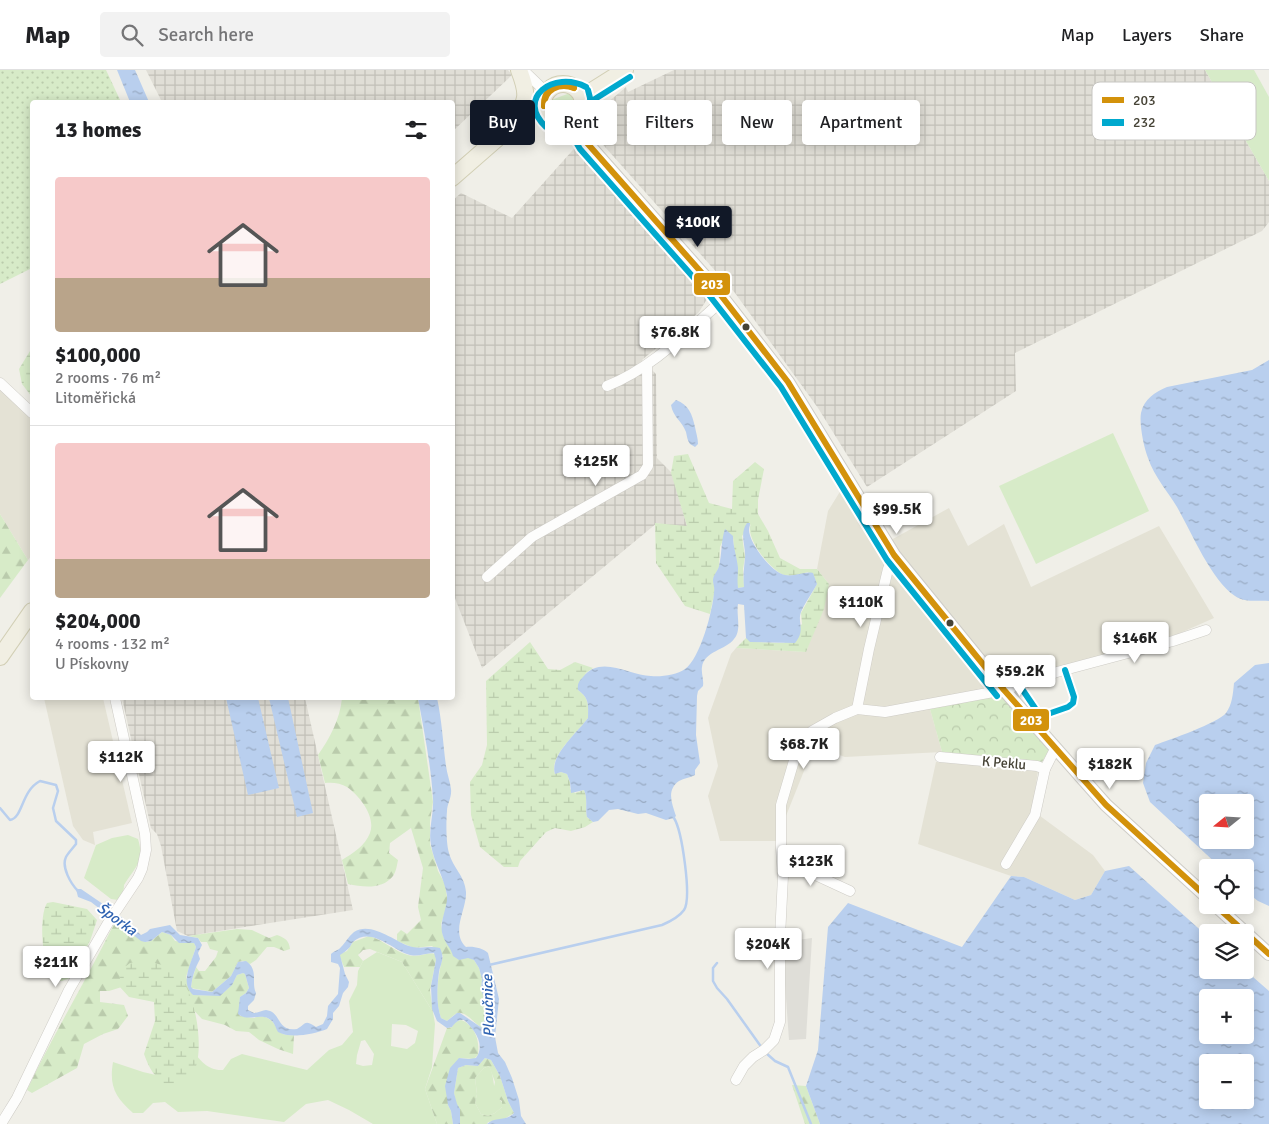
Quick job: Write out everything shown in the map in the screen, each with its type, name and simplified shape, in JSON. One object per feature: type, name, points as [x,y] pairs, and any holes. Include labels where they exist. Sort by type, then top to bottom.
[{"type":"main road","points":[[476,159],[522,107],[526,93],[521,70]]},
{"type":"main road","points":[[455,176],[507,130],[532,113],[553,87],[565,85],[577,90],[582,97],[625,70]]},
{"type":"main road","points":[[545,97],[545,111]]},
{"type":"main road","points":[[476,159],[534,122],[545,119]]},
{"type":"main road","points":[[0,657],[30,614]]},
{"type":"street","points":[[521,70],[545,97]]},
{"type":"street","points":[[589,145],[724,299],[788,382],[894,556],[1004,690],[1106,805],[1199,890]]},
{"type":"street","points":[[607,386],[647,366],[724,299]]},
{"type":"street","points":[[487,577],[532,537],[642,475],[648,466],[647,366]]},
{"type":"street","points":[[0,383],[30,411]]},
{"type":"street","points":[[857,709],[888,569],[894,556]]},
{"type":"street","points":[[736,1080],[744,1066],[774,1040],[779,1027],[783,860],[781,848],[781,805],[798,748],[812,731],[835,718],[857,709],[885,712],[1004,690],[1057,672],[1173,641],[1206,630]]},
{"type":"street","points":[[1,1124],[17,1098],[69,990],[142,869],[146,850],[146,834],[115,700]]},
{"type":"street","name":"K Peklu","points":[[940,757],[1037,766],[1045,769],[1055,749]]},
{"type":"street","points":[[1006,864],[1034,815],[1045,769]]},
{"type":"street","points":[[783,860],[850,890]]},
{"type":"street","points":[[1225,914],[1269,954]]},
{"type":"shaded area","points":[[146,70],[508,70],[512,75],[486,100],[470,100],[470,115],[455,129],[455,100],[161,100]]},
{"type":"shaded area","points":[[674,70],[1205,70],[1212,82],[1092,82],[1092,140],[1245,140],[1269,181],[1269,222],[1262,231],[1015,353],[1016,391],[867,487],[818,408],[735,293],[603,145],[617,145],[617,100],[611,100],[626,87],[628,92]]},
{"type":"shaded area","points":[[577,145],[583,145],[701,281],[707,299],[699,312],[642,360],[656,374],[657,458],[672,473],[688,530],[657,523],[482,668],[455,598],[455,198],[461,193],[512,218]]},
{"type":"shaded area","points":[[0,382],[30,408],[30,558],[28,560],[0,514]]},
{"type":"shaded area","points":[[841,490],[882,545],[949,508],[968,546],[1004,524],[1031,587],[1159,526],[1214,618],[1178,634],[1018,678],[1001,695],[930,709],[942,752],[845,757],[814,746],[776,841],[720,841],[708,796],[718,766],[708,718],[731,654],[736,648],[806,652],[829,584],[817,569],[828,511]]},
{"type":"shaded area","points":[[44,700],[103,700],[132,823],[93,832],[95,845],[83,840],[73,826]]},
{"type":"shaded area","points":[[122,700],[305,700],[353,910],[188,936],[177,931],[161,846],[157,834],[151,828]]},
{"type":"shaded area","points":[[936,762],[1038,771],[1032,810],[1093,855],[1105,871],[1091,895],[1075,900],[1024,877],[1011,876],[918,844]]},
{"type":"shaded area","points":[[812,938],[806,1039],[789,1040],[782,942]]},
{"type":"green space","points":[[0,70],[106,70],[120,100],[30,100],[30,269],[0,284]]},
{"type":"green space","points":[[1205,70],[1254,70],[1269,97],[1269,181],[1245,140],[1256,140],[1256,82],[1212,82]]},
{"type":"green space","points":[[570,93],[576,100],[551,100]]},
{"type":"green space","points":[[30,351],[30,394],[22,384],[19,369]]},
{"type":"green space","points":[[1113,433],[1149,511],[1036,564],[999,486]]},
{"type":"green space","points":[[688,454],[709,503],[732,509],[733,481],[755,462],[764,469],[758,500],[758,514],[780,558],[800,569],[817,569],[829,584],[824,609],[806,652],[736,648],[746,638],[754,642],[784,643],[802,624],[801,613],[817,584],[808,572],[787,576],[772,567],[760,553],[751,537],[751,524],[742,536],[745,557],[743,569],[744,587],[738,588],[737,585],[733,536],[724,538],[720,547],[719,567],[713,579],[715,590],[710,614],[685,606],[656,563],[655,523],[687,526],[671,473],[674,456]]},
{"type":"green space","points":[[0,514],[28,560],[0,598]]},
{"type":"green space","points":[[530,642],[548,669],[560,670],[575,662],[593,668],[586,673],[578,690],[586,699],[588,718],[565,745],[554,767],[555,774],[561,772],[567,774],[570,789],[575,793],[584,790],[587,817],[593,822],[585,827],[571,831],[555,828],[546,832],[520,861],[518,867],[504,867],[480,847],[471,815],[470,782],[482,765],[487,745],[486,681]]},
{"type":"green space","points":[[1001,695],[1049,750],[1042,762],[942,752],[930,709]]},
{"type":"green space","points":[[342,700],[418,700],[433,802],[430,821],[430,844],[438,871],[445,884],[448,903],[441,924],[443,936],[451,948],[474,960],[479,968],[482,979],[481,989],[485,1001],[484,1025],[482,1028],[468,1016],[461,1013],[455,1014],[447,1021],[441,1018],[437,995],[443,956],[432,946],[414,948],[397,941],[397,934],[401,930],[407,934],[421,920],[418,907],[423,868],[411,828],[390,843],[389,853],[398,860],[395,873],[389,880],[383,884],[372,886],[348,884],[342,860],[365,842],[370,833],[371,820],[366,807],[352,791],[339,784],[325,783],[318,755],[334,728]]},
{"type":"green space","points":[[128,835],[138,839],[140,859],[124,885],[118,900],[111,899],[84,878],[96,845],[112,838]]},
{"type":"green space","points":[[53,902],[87,909],[97,920],[90,941],[70,978],[62,981],[55,980],[50,972],[43,946],[43,917],[47,903]]},
{"type":"green space","points":[[115,922],[145,942],[151,941],[162,932],[171,935],[175,941],[194,943],[196,947],[186,977],[193,995],[214,995],[224,992],[233,983],[237,975],[245,974],[249,988],[240,997],[240,1016],[252,1018],[265,1017],[270,1019],[283,1034],[294,1035],[293,1054],[259,1040],[249,1032],[236,1031],[225,1025],[202,1019],[185,1001],[128,985],[109,991],[100,991],[100,1002],[124,1005],[128,1016],[118,1029],[84,1044],[77,1068],[32,1093],[27,1090]]},
{"type":"green space","points":[[237,929],[252,930],[269,938],[277,935],[289,943],[290,949],[284,951],[274,947],[267,947],[250,964],[243,961],[238,962],[231,976],[212,992],[191,988],[196,967],[199,971],[205,971],[216,957],[218,951],[210,949],[207,942],[201,942],[198,938],[188,936]]},
{"type":"green space","points":[[369,936],[408,955],[435,954],[436,960],[430,990],[433,1012],[402,962],[370,949],[363,950],[358,955],[363,961],[360,967],[344,967],[340,954],[347,951],[353,942]]},
{"type":"green space","points":[[377,952],[402,962],[433,1012],[435,1024],[432,1067],[425,1089],[437,1124],[373,1124],[328,1100],[306,1104],[284,1122],[207,1111],[178,1112],[165,1102],[153,1103],[143,1113],[133,1113],[122,1102],[115,1091],[112,1078],[113,1062],[156,1075],[191,1049],[205,1064],[218,1070],[223,1070],[231,1059],[242,1054],[307,1070],[329,1050],[342,1045],[353,1032],[349,1001],[357,985],[358,971],[363,961]],"holes":[[[392,1024],[406,1025],[418,1031],[415,1043],[407,1049],[391,1046]],[[365,1040],[374,1054],[372,1065],[363,1066],[356,1064],[361,1041]]]},
{"type":"green space","points":[[145,961],[165,966],[176,974],[184,983],[193,1004],[198,1032],[198,1060],[189,1079],[178,1084],[167,1086],[162,1083],[148,1064],[144,1054],[155,1021],[154,1002],[129,997],[119,986],[121,970],[130,963]]},
{"type":"green space","points":[[461,1020],[466,1022],[476,1034],[478,1055],[474,1059],[459,1058],[448,1105],[453,1124],[437,1124],[425,1089],[447,1028],[452,1027],[455,1022]]},
{"type":"green space","points":[[485,1058],[491,1060],[500,1076],[514,1113],[504,1119],[488,1122],[487,1124],[460,1124],[454,1093],[458,1068],[466,1065],[478,1066]],"holes":[[[489,1066],[495,1082],[492,1095],[502,1101],[502,1107],[488,1116],[481,1114],[475,1103],[477,1094],[475,1078],[484,1068]]]},
{"type":"green space","points":[[489,1066],[496,1094],[502,1102],[502,1107],[488,1116],[481,1114],[475,1103],[477,1094],[475,1078],[484,1068]]},
{"type":"green space","points":[[792,1085],[806,1086],[820,1124],[805,1124]]},
{"type":"water","points":[[117,70],[135,70],[148,100],[129,100]]},
{"type":"water","points":[[1269,360],[1269,601],[1247,600],[1235,596],[1218,579],[1210,568],[1177,507],[1157,477],[1146,454],[1141,429],[1141,413],[1147,400],[1167,387],[1252,370]]},
{"type":"water","points":[[676,400],[684,404],[691,414],[698,440],[698,444],[695,447],[690,444],[684,428],[672,409],[671,405]]},
{"type":"water","points":[[747,523],[750,523],[750,536],[757,549],[774,569],[785,575],[813,573],[817,584],[801,612],[801,630],[798,638],[795,643],[750,642],[746,638],[744,605],[738,604],[738,631],[734,639],[707,657],[702,667],[703,686],[698,691],[697,696],[696,735],[700,763],[695,770],[695,775],[679,781],[672,789],[671,797],[676,816],[666,820],[646,813],[638,814],[618,809],[609,810],[598,821],[593,822],[587,817],[584,790],[571,793],[567,774],[561,772],[555,774],[554,767],[560,752],[588,718],[588,702],[585,696],[578,690],[579,683],[590,670],[598,667],[616,668],[643,675],[664,676],[682,671],[691,664],[701,645],[708,622],[713,600],[713,578],[719,566],[725,529],[733,536],[738,568],[738,588],[744,587],[745,553],[743,531]]},
{"type":"water","points":[[1269,663],[1269,906],[1254,898],[1254,859],[1211,859],[1201,849],[1254,849],[1254,794],[1199,794],[1199,848],[1150,802],[1143,783],[1146,763],[1155,745],[1193,731],[1221,717],[1230,706],[1234,683],[1255,665]]},
{"type":"water","points":[[226,700],[258,700],[279,788],[248,795]]},
{"type":"water","points":[[269,700],[288,700],[313,813],[297,817]]},
{"type":"water","name":"Ploučnice","points":[[418,700],[437,700],[451,789],[447,808],[446,832],[448,849],[466,892],[459,934],[461,941],[466,947],[478,948],[488,953],[499,999],[495,1037],[498,1053],[505,1062],[512,1078],[519,1100],[521,1116],[526,1124],[487,1124],[493,1120],[511,1116],[514,1113],[500,1076],[491,1060],[485,1058],[478,1066],[466,1065],[458,1068],[454,1093],[460,1109],[460,1124],[453,1124],[445,1086],[450,1068],[459,1058],[476,1058],[480,1047],[478,1037],[464,1020],[447,1028],[437,1021],[432,1009],[431,986],[436,960],[434,953],[411,955],[374,937],[366,936],[360,938],[340,955],[349,982],[327,1029],[316,1033],[289,1035],[278,1032],[273,1022],[268,1018],[246,1017],[238,1014],[240,997],[249,988],[245,974],[237,975],[232,985],[220,996],[193,995],[189,990],[187,978],[196,947],[194,943],[179,943],[171,935],[162,932],[151,941],[141,941],[91,902],[78,897],[76,889],[81,889],[119,915],[141,935],[150,929],[170,925],[180,935],[198,938],[202,945],[198,953],[200,959],[192,980],[191,987],[193,989],[212,992],[231,976],[238,962],[246,961],[254,972],[256,993],[254,1000],[248,1006],[248,1010],[254,1013],[266,1010],[271,1012],[275,1014],[282,1025],[290,1029],[297,1029],[307,1023],[316,1027],[323,1024],[327,1016],[328,1006],[338,994],[340,968],[338,964],[331,962],[331,954],[340,948],[354,932],[361,929],[375,930],[413,947],[440,948],[442,958],[437,995],[441,1018],[447,1021],[457,1013],[460,1013],[482,1028],[484,1025],[485,1001],[481,989],[482,979],[479,968],[474,960],[468,958],[459,960],[453,956],[442,931],[447,895],[431,845],[430,834],[433,805],[427,748]]},
{"type":"water","points":[[1129,866],[1199,929],[1199,979],[1254,978],[1269,991],[1269,1124],[820,1124],[806,1086],[818,1050],[828,927],[848,903],[962,947],[1011,876],[1024,877],[1075,900],[1091,895],[1105,871]]},
{"type":"waterway","name":"Šporka","points":[[0,808],[10,820],[18,814],[34,785],[40,781],[56,785],[58,791],[53,808],[56,821],[76,840],[76,844],[66,857],[65,866],[72,884],[78,891]]},
{"type":"waterway","points":[[489,965],[662,925],[679,915],[684,910],[687,892],[685,864],[680,836],[674,818]]},
{"type":"waterway","points":[[717,963],[713,968],[713,981],[762,1048]]},
{"type":"waterway","points":[[766,1053],[775,1061],[788,1067],[811,1124]]},
{"type":"transit line","name":"232","points":[[593,100],[630,77]]},
{"type":"transit line","name":"232","points":[[586,87],[562,82],[542,90],[537,97],[535,106],[538,116],[546,127],[557,133],[579,128],[588,119],[590,112],[591,105],[588,90]]},
{"type":"transit line","name":"203","points":[[544,106],[546,95],[553,88],[562,85],[574,88]]},
{"type":"transit line","name":"203","points":[[544,106],[547,96],[553,89],[563,86],[574,88]]},
{"type":"transit line","name":"232","points":[[578,145],[709,295],[781,387],[887,560],[997,696]]},
{"type":"transit line","name":"203","points":[[589,145],[716,289],[788,382],[894,555],[1004,690],[1106,805],[1199,890]]},
{"type":"transit line","name":"232","points":[[1020,686],[1039,714],[1045,715],[1068,707],[1073,703],[1074,697],[1065,670]]},
{"type":"transit line","name":"203","points":[[1225,914],[1269,954]]}]
